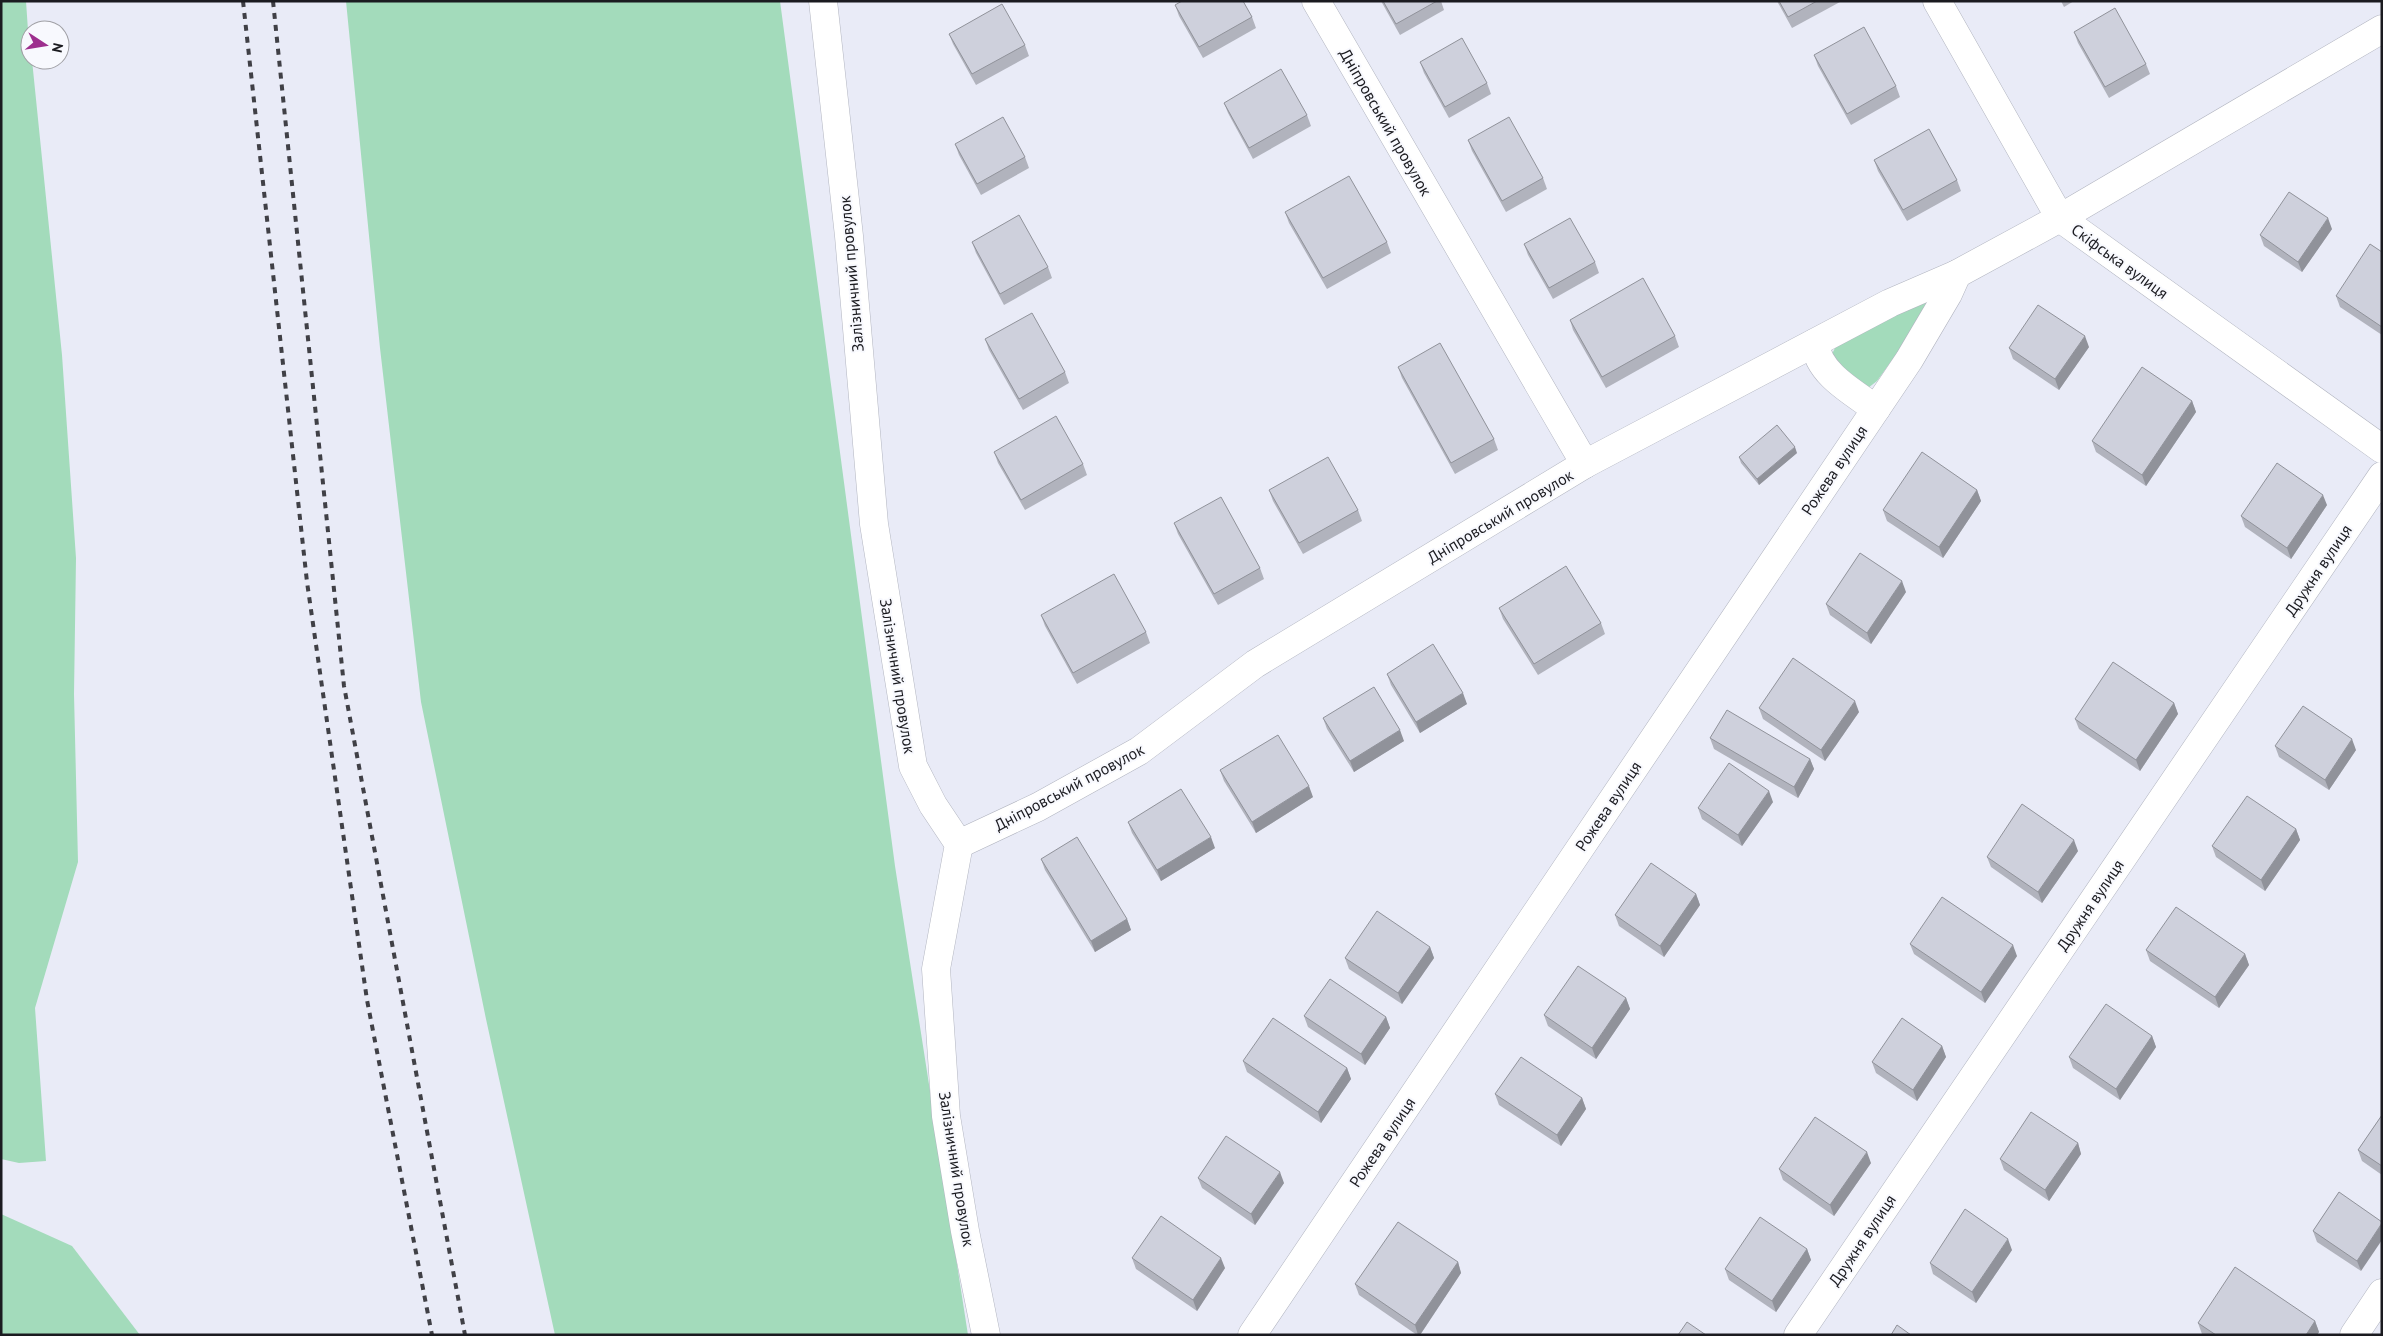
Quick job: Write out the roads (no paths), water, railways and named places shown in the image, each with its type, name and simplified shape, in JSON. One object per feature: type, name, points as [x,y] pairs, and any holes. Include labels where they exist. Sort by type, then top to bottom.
[{"type":"street","name":"Залізничний провулок","points":[[823,1],[849,236],[875,534],[913,766],[933,805],[959,844],[936,969],[946,1116],[965,1231],[986,1335]]},
{"type":"street","name":"Дніпровський провулок","points":[[959,844],[1038,808],[1139,751],[1256,664],[1585,464],[1316,1]]},
{"type":"street","name":"Скіфська вулиця","points":[[1937,1],[2060,218],[2382,449]]},
{"type":"street","points":[[1585,464],[1890,303],[1957,274],[2060,218],[2382,28]]},
{"type":"street","name":"Рожева вулиця","points":[[1252,1335],[1909,360],[1948,294],[1957,274]]},
{"type":"street","points":[[1815,343],[1816,357],[1824,368],[1876,408]]},
{"type":"street","name":"Дружня вулиця","points":[[1798,1335],[2382,476]]},
{"type":"street","points":[[2354,1335],[2382,1293]]},
{"type":"railway","points":[[243,1],[307,582],[367,1000],[432,1335]]},
{"type":"railway","points":[[273,1],[344,686],[465,1335]]}]
